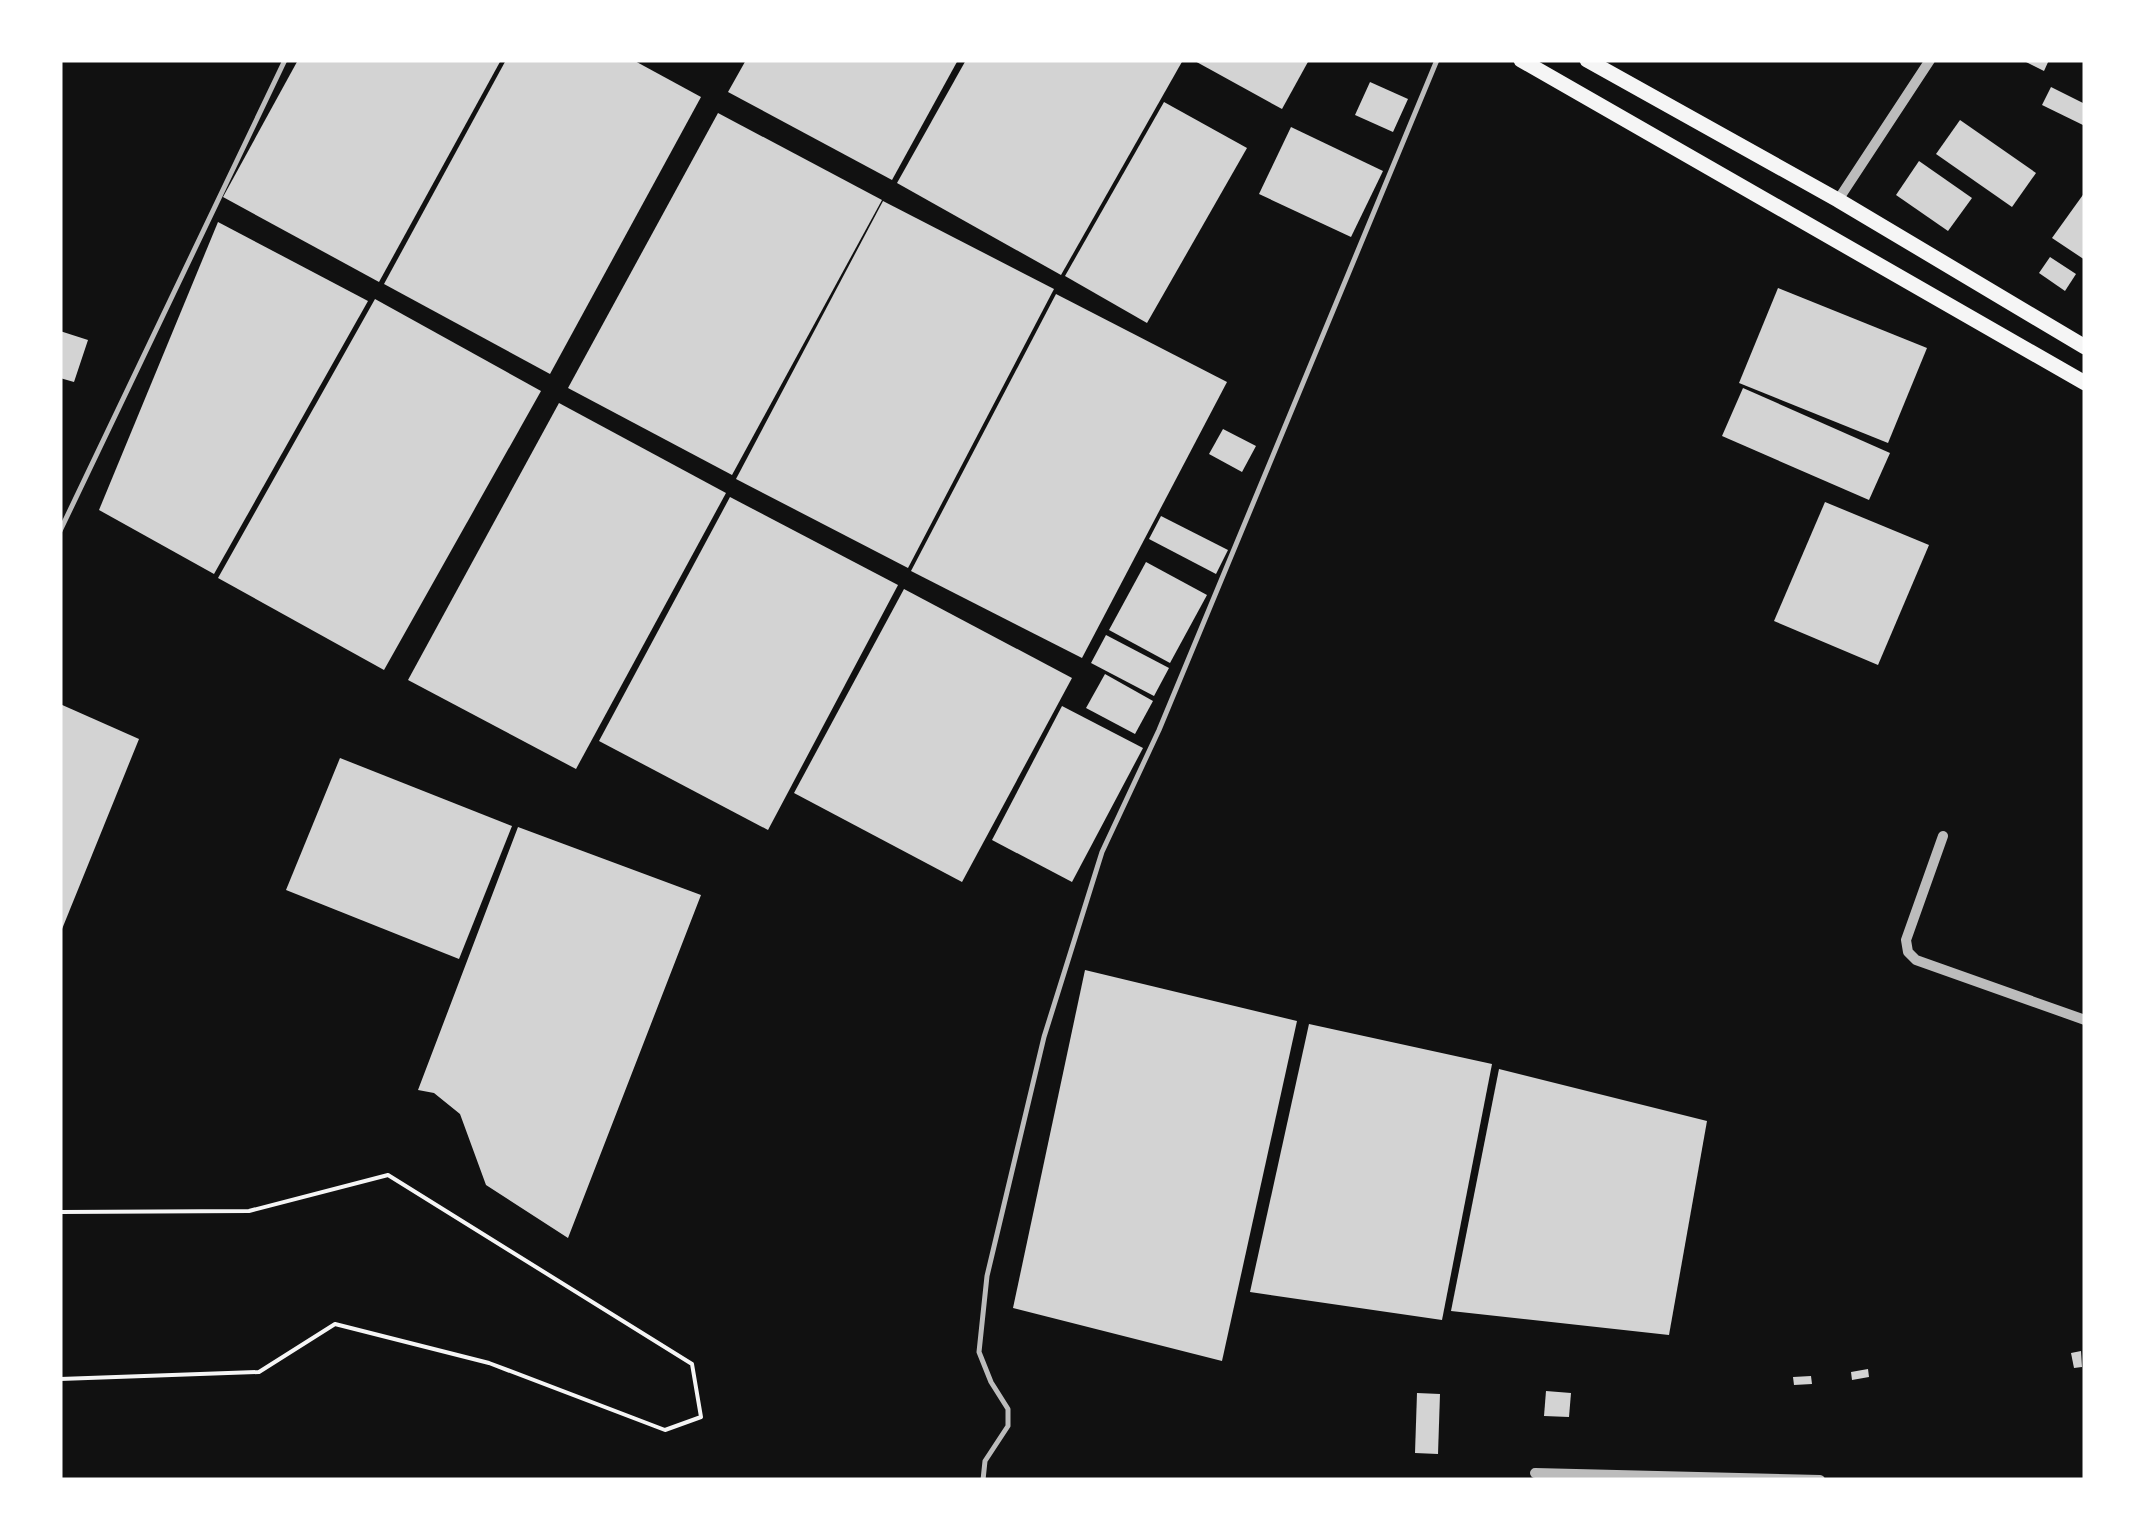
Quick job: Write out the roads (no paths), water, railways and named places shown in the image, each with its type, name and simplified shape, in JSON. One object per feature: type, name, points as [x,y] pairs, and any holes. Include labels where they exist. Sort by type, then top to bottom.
[{"type":"highway","points":[[1521,60],[2085,384]]},
{"type":"highway","points":[[1586,60],[1838,200],[2085,346]]},
{"type":"street","points":[[1838,200],[1930,60]]},
{"type":"street","points":[[1943,836],[1906,940],[1908,952],[1916,960],[2085,1020]]},
{"type":"street","points":[[1535,1473],[1820,1480]]},
{"type":"lane","points":[[60,531],[285,60]]},
{"type":"lane","points":[[983,1480],[985,1461],[1008,1426],[1008,1409],[979,1352],[986,1276],[1044,1037],[1102,852],[1160,730],[1437,60]]}]
